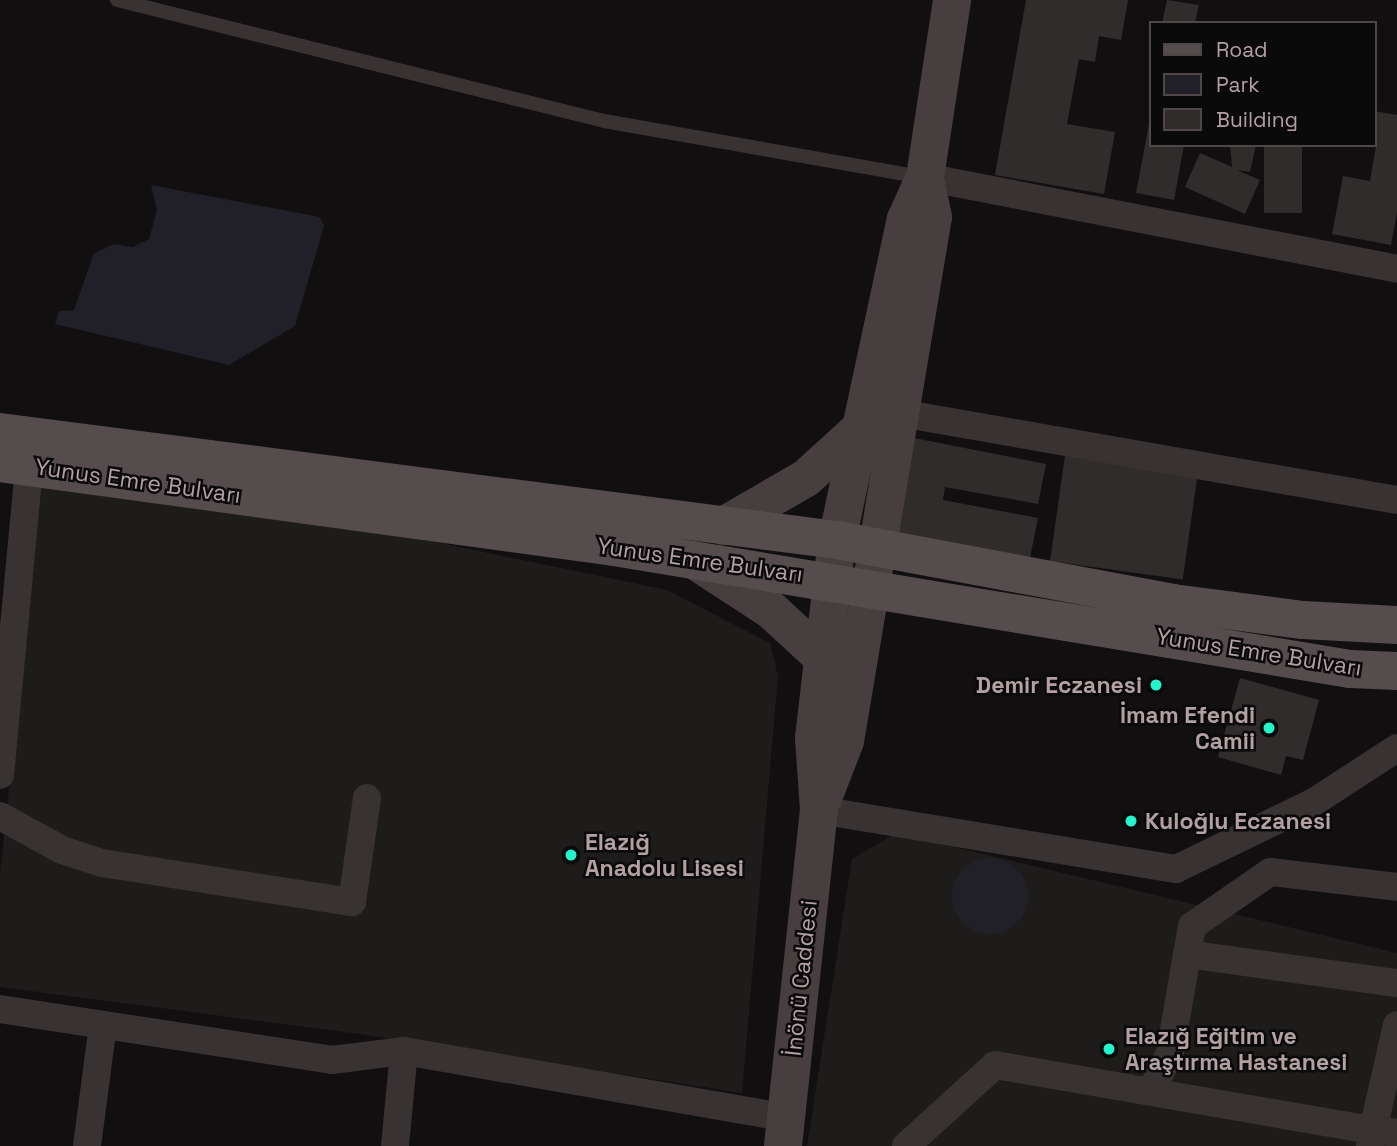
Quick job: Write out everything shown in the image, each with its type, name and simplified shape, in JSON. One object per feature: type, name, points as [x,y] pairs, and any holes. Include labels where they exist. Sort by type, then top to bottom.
[{"type":"main road","points":[[925,177],[952,0]]},
{"type":"main road","name":"İnönü Caddesi","points":[[819,810],[845,741],[875,546],[933,217],[925,177]]},
{"type":"main road","name":"İnönü Caddesi","points":[[785,1132],[819,810],[814,738],[837,540],[906,219],[925,177]]},
{"type":"main road","points":[[723,526],[806,478],[861,428]]},
{"type":"main road","name":"Yunus Emre Bulvarı","points":[[0,432],[171,450],[837,540],[1173,603],[1303,620],[1397,625]]},
{"type":"main road","name":"Yunus Emre Bulvarı","points":[[14,465],[832,579],[1350,669],[1397,671]]},
{"type":"main road","points":[[691,558],[746,591],[823,658]]},
{"type":"street","points":[[925,177],[1397,269]]},
{"type":"street","points":[[900,413],[1397,500]]},
{"type":"street","points":[[0,773],[14,465]]},
{"type":"street","points":[[819,810],[1176,869],[1314,802],[1397,748]]},
{"type":"street","points":[[0,816],[62,850],[102,863],[352,902],[367,798]]},
{"type":"street","points":[[1151,1091],[1170,1053],[1192,926],[1270,872],[1397,887]]},
{"type":"street","points":[[1187,954],[1397,983]]},
{"type":"street","points":[[0,1009],[332,1060],[404,1051],[785,1132]]},
{"type":"street","points":[[87,1146],[103,1025]]},
{"type":"street","points":[[906,1146],[995,1065],[1151,1091],[1380,1137],[1397,1025]]},
{"type":"street","points":[[395,1146],[404,1051]]},
{"type":"lane","points":[[117,0],[604,121],[925,177]]},
{"type":"shaded area","points":[[41,486],[416,538],[667,590],[770,643],[778,676],[742,1093],[360,1034],[0,987],[0,874]]},
{"type":"shaded area","name":"Elazığ Eğitim ve Araştırma Hastanesi","points":[[896,833],[1397,953],[1397,1146],[807,1146],[852,859]]},
{"type":"green space","points":[[151,185],[320,217],[324,226],[295,326],[229,365],[55,324],[59,311],[74,310],[94,253],[114,244],[133,247],[149,239],[157,210]]},
{"type":"green space","points":[[990,858],[1005,861],[1017,869],[1025,881],[1028,896],[1025,911],[1017,923],[1005,931],[990,934],[975,931],[963,923],[955,911],[952,896],[955,881],[963,869],[975,861]]},
{"type":"building","points":[[1026,0],[1128,0],[1121,40],[1099,36],[1095,62],[1079,59],[1067,124],[1115,132],[1104,194],[995,175]]},
{"type":"building","points":[[1167,0],[1199,5],[1195,21],[1162,21]]},
{"type":"building","points":[[1376,111],[1397,115],[1397,212],[1391,245],[1332,234],[1343,176],[1370,181],[1377,141]]},
{"type":"building","points":[[1148,129],[1148,147],[1184,147],[1174,200],[1136,193]]},
{"type":"building","points":[[1230,147],[1256,147],[1250,172],[1237,170],[1260,180],[1245,214],[1185,187],[1200,153],[1232,167]]},
{"type":"building","points":[[1264,147],[1302,147],[1302,213],[1264,213]]},
{"type":"building","points":[[904,436],[1046,464],[1038,504],[945,487],[943,500],[1038,518],[1030,558],[886,531]]},
{"type":"building","points":[[1065,455],[1198,474],[1183,580],[1050,561]]},
{"type":"building","name":"İmam Efendi Camii","points":[[1240,678],[1319,700],[1303,760],[1286,756],[1281,775],[1218,757]]},
{"type":"place","name":"Demir Eczanesi","points":[[1156,685]]},
{"type":"place","name":"İmam Efendi Camii","points":[[1269,728]]},
{"type":"place","name":"Kuloğlu Eczanesi","points":[[1131,821]]},
{"type":"place","name":"Elazığ Anadolu Lisesi","points":[[571,855]]},
{"type":"place","name":"Elazığ Eğitim ve Araştırma Hastanesi","points":[[1109,1049]]}]
